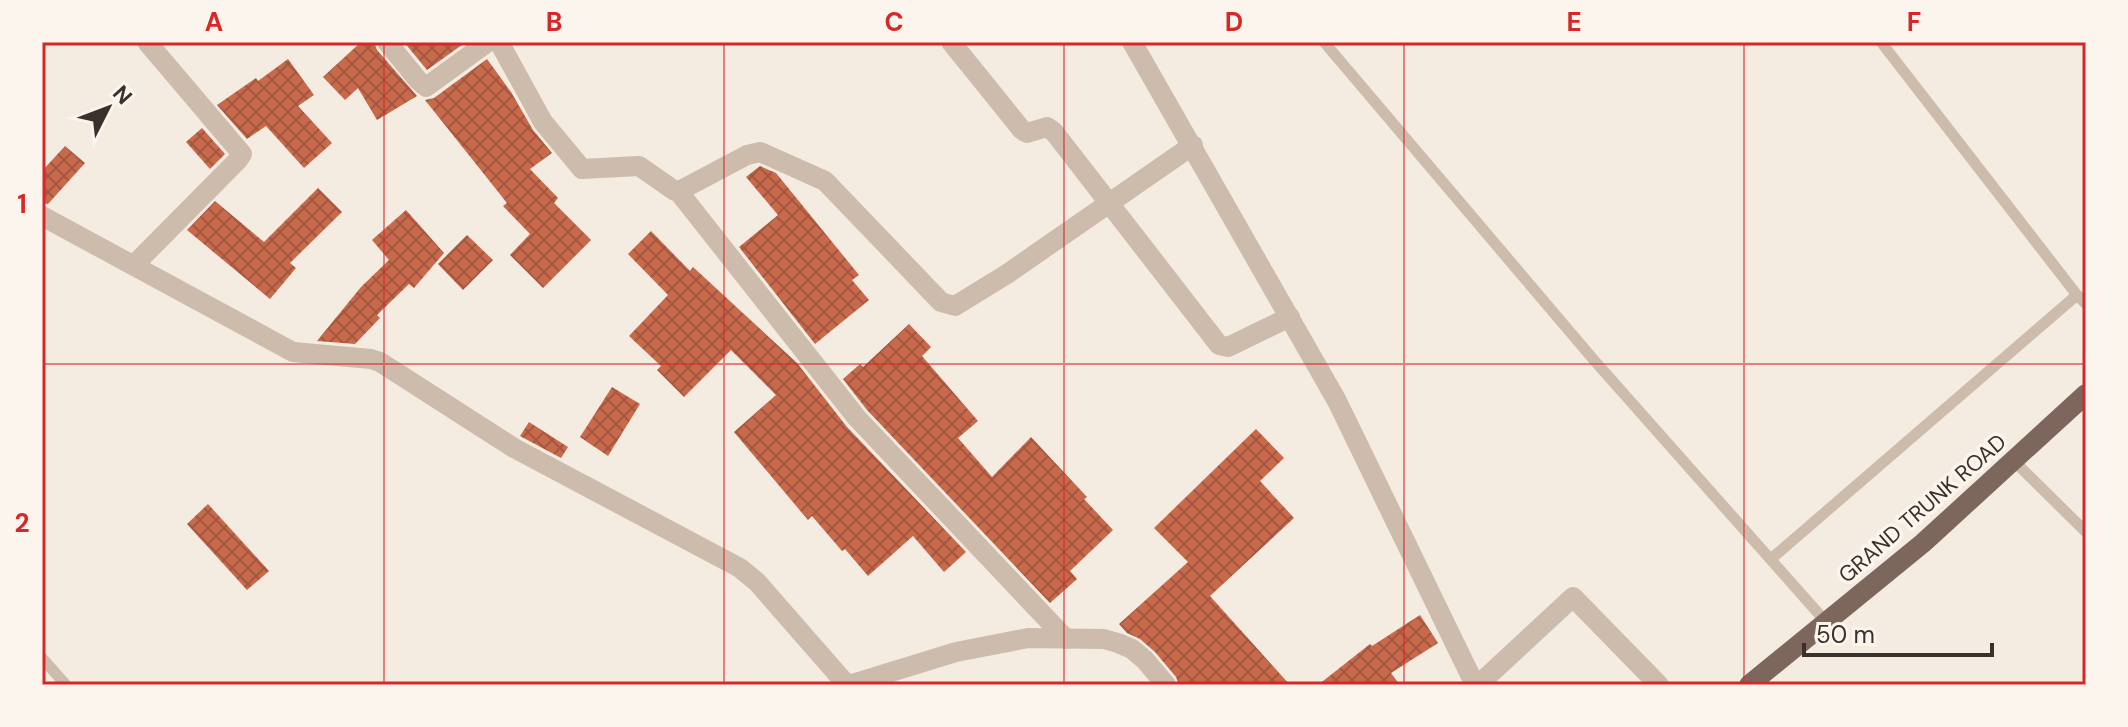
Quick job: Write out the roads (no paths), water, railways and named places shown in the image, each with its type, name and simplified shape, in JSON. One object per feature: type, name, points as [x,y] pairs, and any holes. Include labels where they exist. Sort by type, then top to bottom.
[{"type":"main road","name":"GRAND TRUNK ROAD","points":[[1756,683],[1923,543],[2086,394]]},
{"type":"street","points":[[134,265],[242,154],[147,42]]},
{"type":"street","points":[[387,42],[426,87],[488,42]]},
{"type":"street","points":[[499,42],[543,122],[582,169],[639,166],[678,191],[857,418],[1066,639]]},
{"type":"street","points":[[951,42],[1022,130],[1027,133],[1050,128],[1219,345],[1228,347],[1290,317]]},
{"type":"street","points":[[1132,42],[1337,401],[1476,685],[1573,597],[1659,685]]},
{"type":"street","points":[[678,191],[747,155],[760,152],[825,181],[941,302],[955,306],[1007,274],[1193,145]]},
{"type":"street","points":[[42,216],[293,352],[380,362],[514,448],[740,568],[757,582],[848,685],[956,652],[1028,638],[1104,639],[1132,649],[1166,685]]},
{"type":"lane","points":[[1324,42],[1593,359],[1826,622]]},
{"type":"lane","points":[[1771,559],[2082,300],[1881,42]]},
{"type":"lane","points":[[2014,461],[2086,532]]},
{"type":"lane","points":[[42,658],[66,685]]}]
